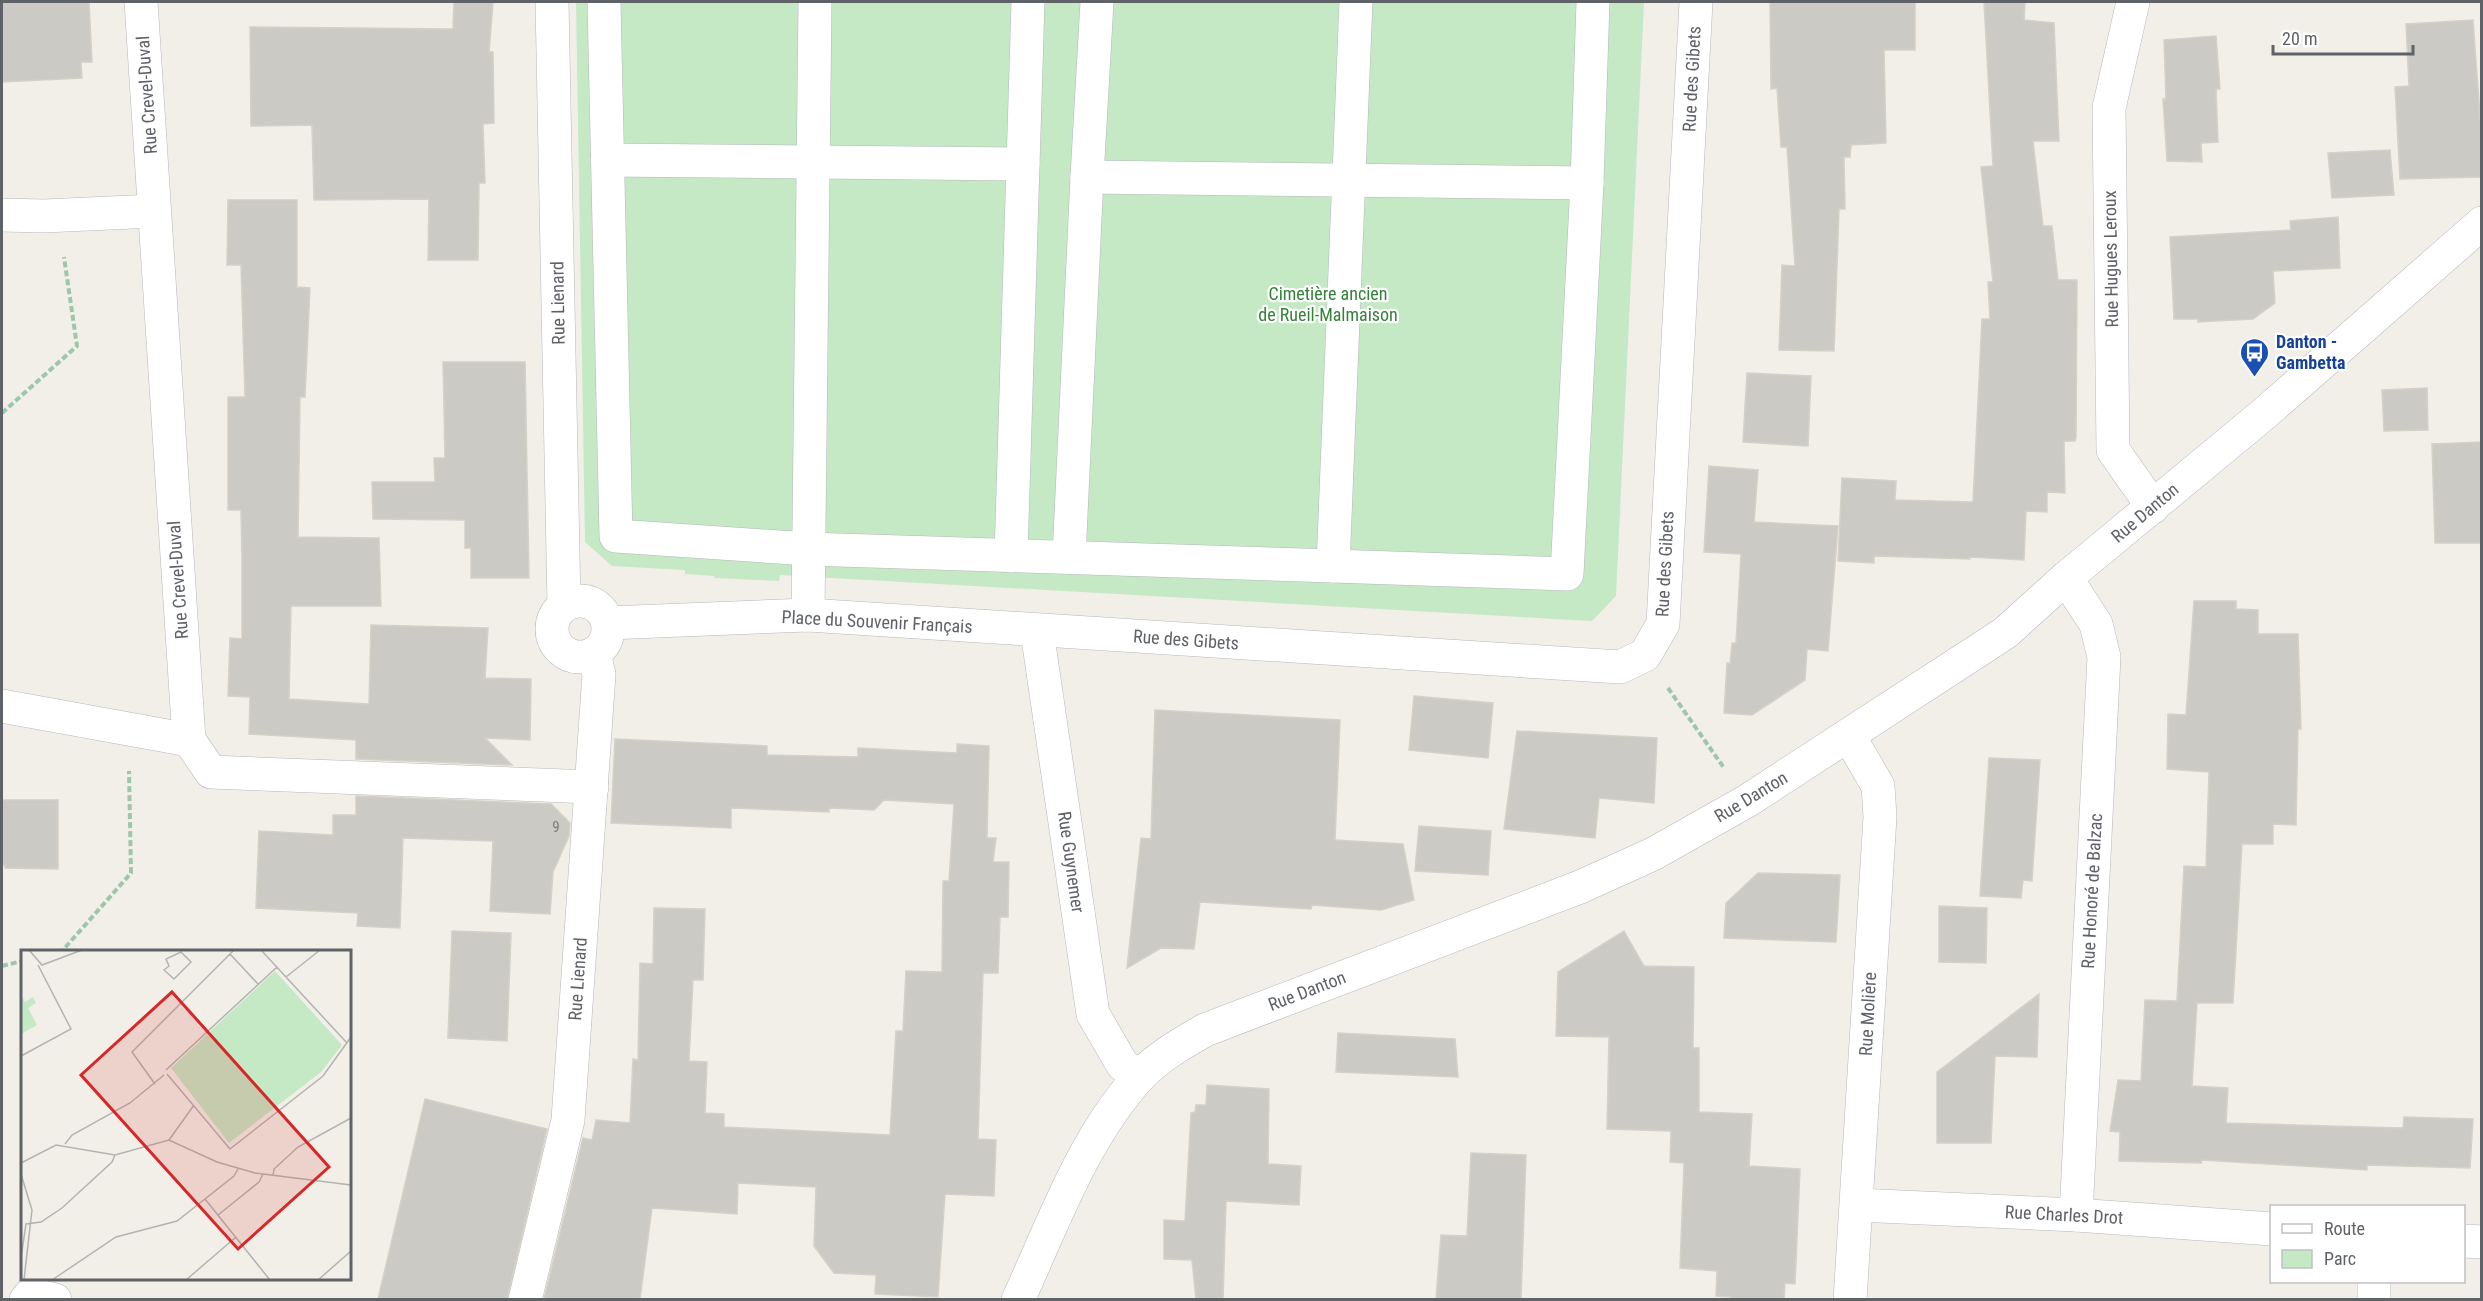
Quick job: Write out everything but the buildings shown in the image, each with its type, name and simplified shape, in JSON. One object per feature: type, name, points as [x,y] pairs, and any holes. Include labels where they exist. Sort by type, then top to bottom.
[{"type":"street","name":"Rue Crevel-Duval","points":[[141,2],[189,740]]},
{"type":"street","name":"Rue Lienard","points":[[552,2],[564,605]]},
{"type":"street","points":[[604,2],[616,536],[808,549],[1567,574],[1587,183],[1593,2]]},
{"type":"street","points":[[808,615],[815,2]]},
{"type":"street","points":[[1011,556],[1028,2]]},
{"type":"street","points":[[1069,557],[1087,177],[1098,2]]},
{"type":"street","points":[[1334,566],[1356,2]]},
{"type":"street","name":"Rue des Gibets","points":[[1037,631],[1620,667],[1646,655],[1663,624],[1696,2]]},
{"type":"street","name":"Rue Hugues Leroux","points":[[2133,2],[2109,108],[2113,450],[2153,507]]},
{"type":"street","points":[[607,160],[1023,164]]},
{"type":"street","points":[[1087,177],[1587,183]]},
{"type":"street","points":[[2,215],[44,216],[154,211]]},
{"type":"street","name":"Rue Danton","points":[[1018,1299],[1096,1134],[1138,1078],[1165,1054],[1204,1030],[1580,887],[1653,854],[1747,801],[2005,633],[2066,578],[2265,413],[2481,223]]},
{"type":"street","name":"Rue Honoré de Balzac","points":[[2066,578],[2096,624],[2104,657],[2076,1215]]},
{"type":"street","points":[[580,600],[598,606],[605,614],[608,623],[606,642],[594,654],[576,657],[567,654],[558,647],[554,639],[552,627],[557,612],[564,605],[580,600]]},
{"type":"street","name":"Place du Souvenir Français","points":[[608,623],[808,615],[1037,631]]},
{"type":"street","name":"Rue Guynemer","points":[[1037,631],[1093,1014],[1122,1064],[1138,1078]]},
{"type":"street","name":"Rue Lienard","points":[[525,1299],[568,1120],[599,675],[594,654]]},
{"type":"street","points":[[2,706],[189,740],[211,772],[592,787]]},
{"type":"street","name":"Rue Molière","points":[[1849,736],[1878,786],[1880,817],[1850,1299]]},
{"type":"street","name":"Rue Charles Drot","points":[[1857,1205],[2076,1215],[2270,1229]]},
{"type":"street","points":[[2465,1241],[2481,1242]]},
{"type":"street","points":[[2374,1283],[2374,1299]]},
{"type":"street","points":[[26,1299],[31,1294],[55,1299]]},
{"type":"path","points":[[2,413],[77,346],[64,257],[104,213]]},
{"type":"path","points":[[63,950],[131,873],[129,729]]},
{"type":"path","points":[[2,966],[21,961]]},
{"type":"green space","name":"Cimetière ancien de Rueil-Malmaison","points":[[576,2],[1644,2],[1616,596],[1592,621],[780,575],[779,581],[715,578],[714,576],[685,574],[685,570],[612,566],[585,542]]},
{"type":"place","name":"Danton - Gambetta","points":[[2255,378]]}]
